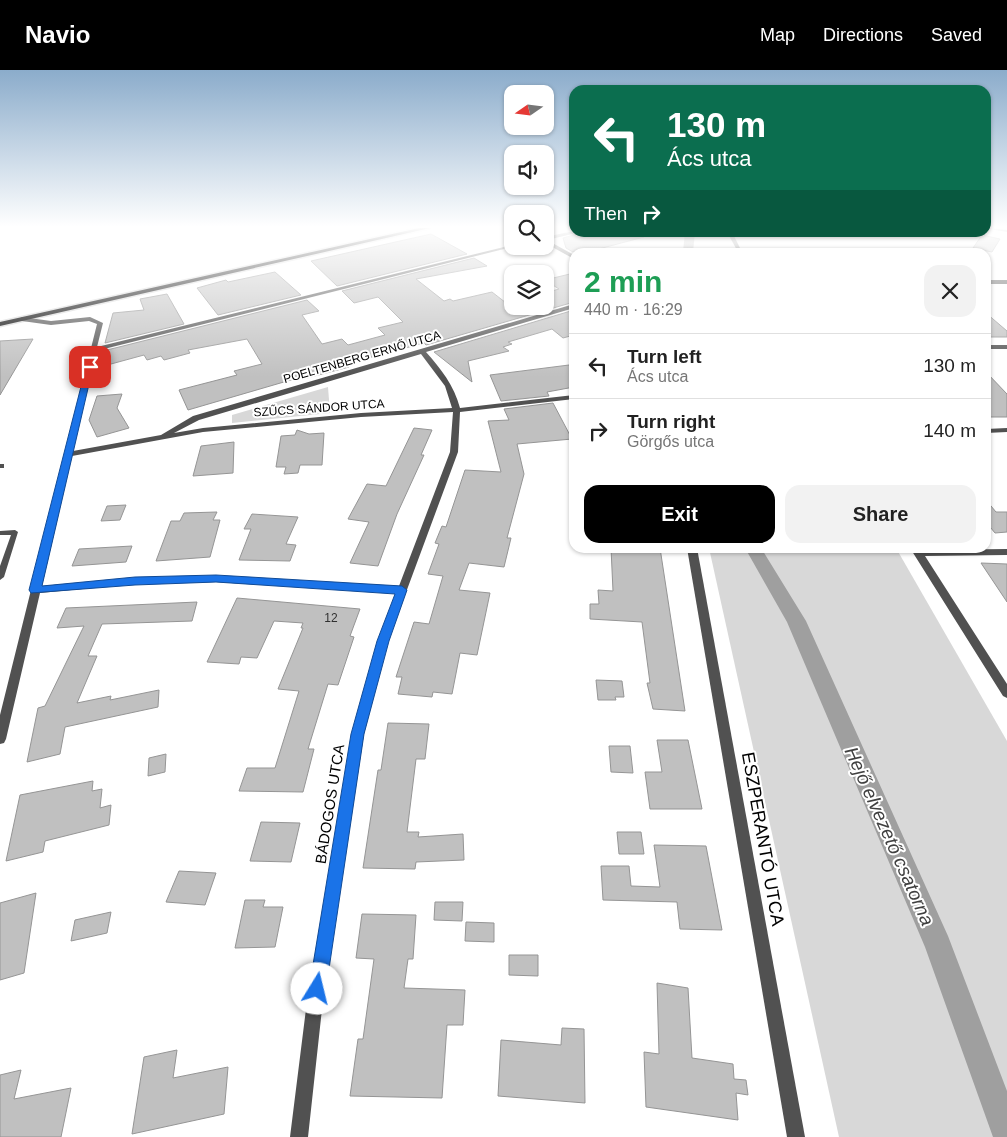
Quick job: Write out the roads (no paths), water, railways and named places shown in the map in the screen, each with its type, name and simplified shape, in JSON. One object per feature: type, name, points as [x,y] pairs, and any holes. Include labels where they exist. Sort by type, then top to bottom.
[{"type":"main road","points":[[2,323],[206,278]]},
{"type":"street","points":[[94,350],[386,278]]},
{"type":"street","points":[[991,282],[1007,282]]},
{"type":"street","name":"POELTENBERG ERNŐ UTCA","points":[[160,438],[196,418],[569,307]]},
{"type":"street","points":[[0,739],[100,323],[90,319],[52,323],[22,319]]},
{"type":"street","points":[[991,347],[1007,347]]},
{"type":"street","name":"BÁDOGOS UTCA","points":[[299,1137],[314,1009],[358,734],[383,641],[454,452],[458,426],[457,410],[452,390],[443,374],[422,351]]},
{"type":"street","name":"SZŰCS SÁNDOR UTCA","points":[[67,455],[243,425],[457,410],[569,398]]},
{"type":"street","points":[[991,431],[1007,430]]},
{"type":"street","points":[[991,552],[1007,552]]},
{"type":"street","name":"ESZPERANTÓ UTCA","points":[[693,553],[796,1137]]},
{"type":"street","points":[[919,553],[1007,693]]},
{"type":"street","points":[[35,590],[135,581],[216,578],[402,590]]},
{"type":"lane","points":[[0,533],[15,532],[0,577]]},
{"type":"waterway","name":"Hejő elvezető csatorna","points":[[756,553],[796,621],[938,946],[1007,1133]]}]
